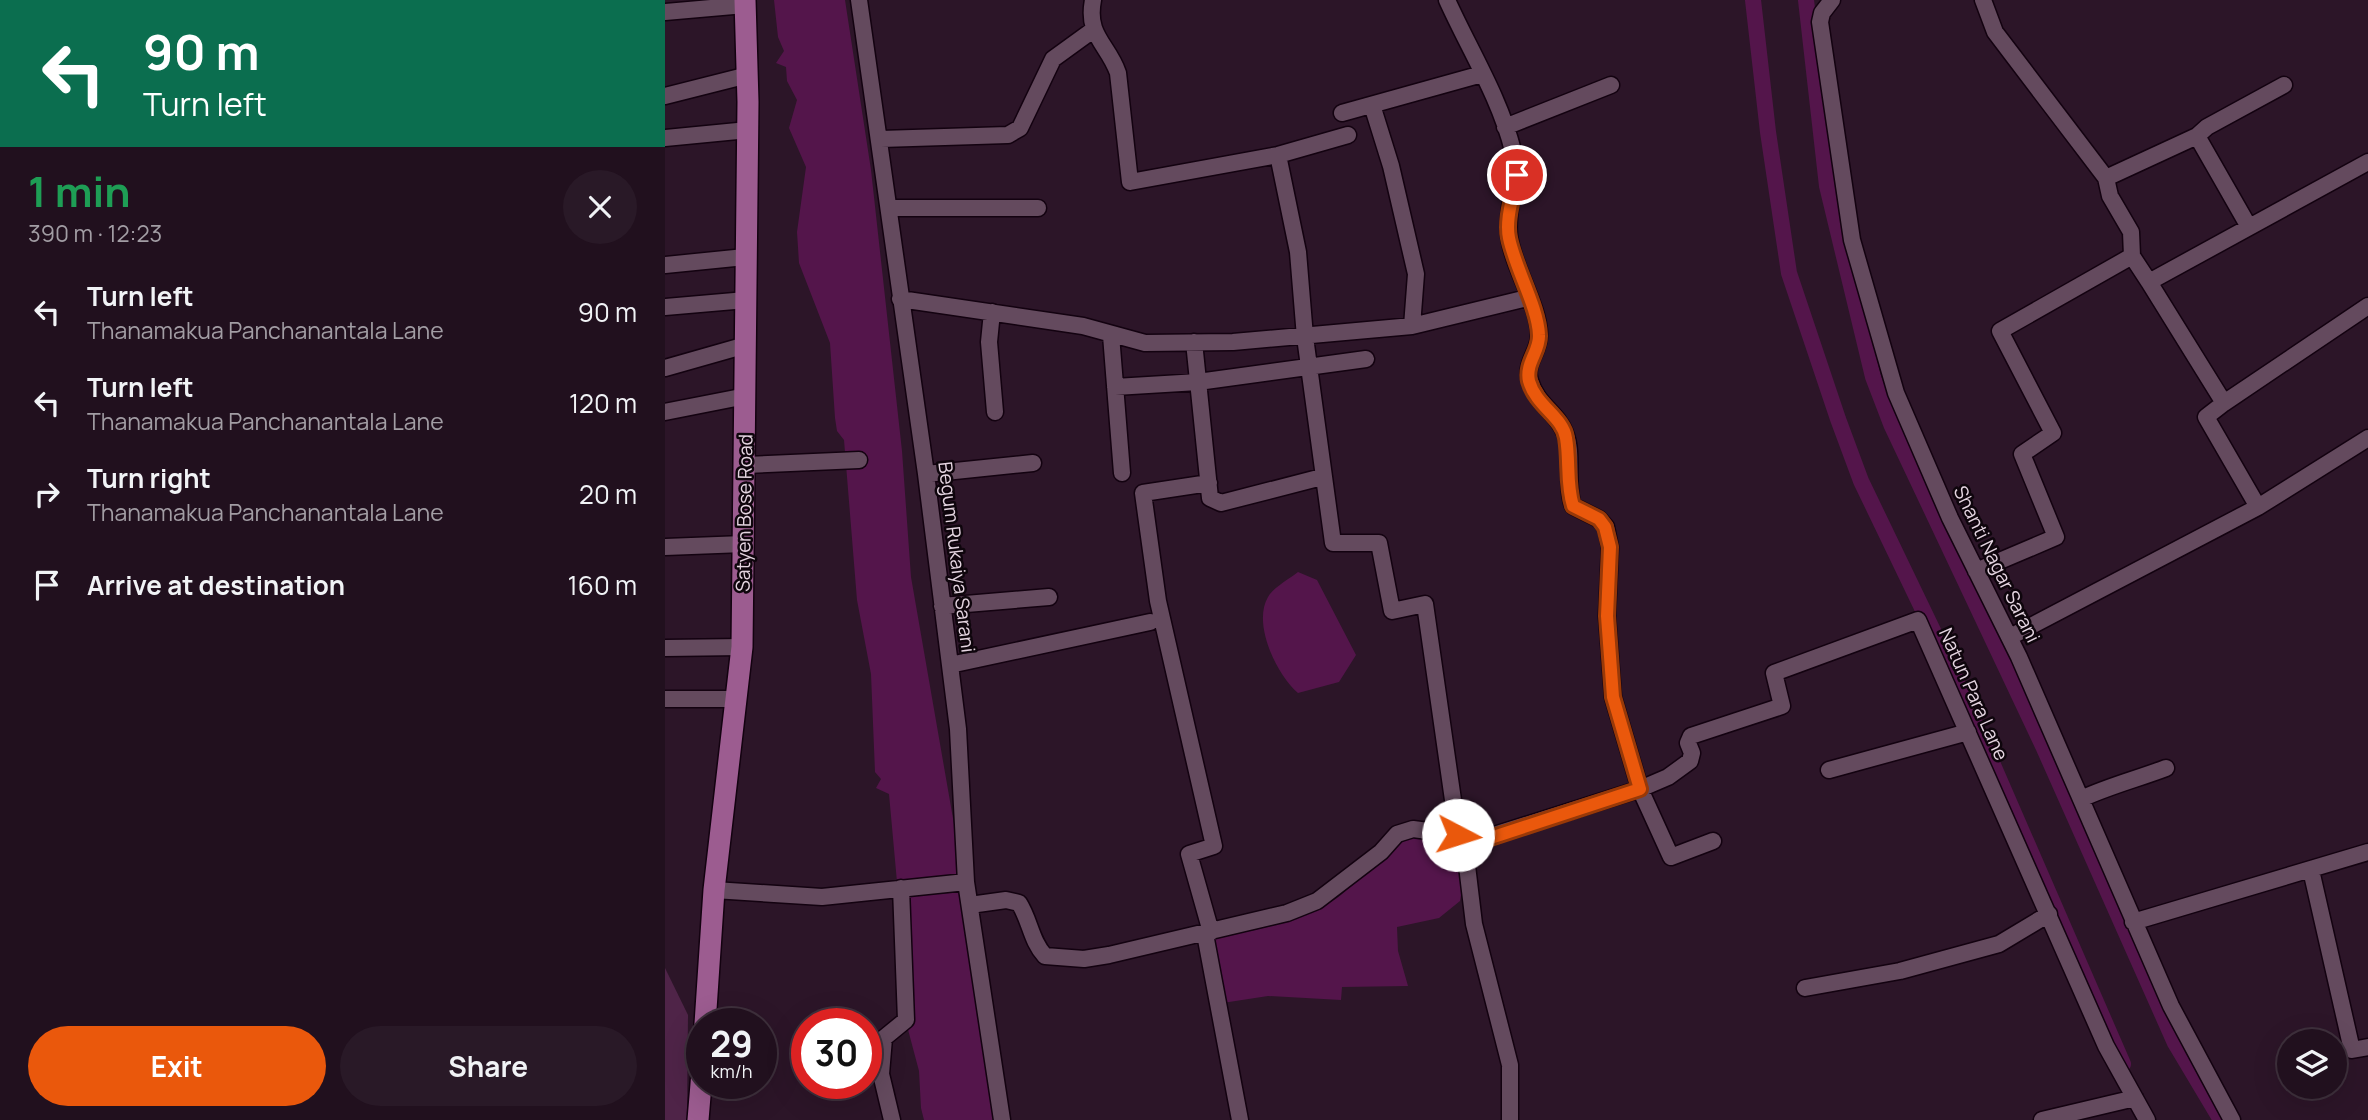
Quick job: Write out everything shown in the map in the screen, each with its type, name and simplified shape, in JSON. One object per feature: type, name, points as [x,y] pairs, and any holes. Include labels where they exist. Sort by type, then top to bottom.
[{"type":"main road","name":"Satyen Bose Road","points":[[706,1008],[713,890],[742,647],[748,130],[745,3]]},
{"type":"main road","points":[[698,1120],[700,1099]]},
{"type":"street","name":"Begum Rukaiya Sarani","points":[[859,0],[881,139],[900,299],[926,474],[958,729],[966,882],[1002,1120]]},
{"type":"street","points":[[1093,0],[1093,30],[1114,61],[1118,73],[1130,183],[1278,155],[1348,135]]},
{"type":"street","name":"Shanti Nagar Sarani","points":[[1832,0],[1822,13],[1820,22],[1852,240],[1896,393],[1915,441],[2010,637],[2171,1006],[2232,1120]]},
{"type":"street","points":[[1983,0],[1995,32],[2106,178],[2110,196],[2131,232],[2132,256],[2224,403]]},
{"type":"street","points":[[1454,2],[1505,127],[1517,175],[1509,218],[1509,237],[1540,337],[1530,361],[1528,378],[1537,400],[1559,423],[1566,435],[1573,506],[1599,519],[1605,527],[1610,547],[1607,616],[1613,697],[1640,789],[1671,857],[1713,841]]},
{"type":"street","points":[[665,12],[689,5],[745,3]]},
{"type":"street","points":[[881,139],[1008,135],[1020,128],[1053,59],[1093,30]]},
{"type":"street","points":[[1342,113],[1482,74]]},
{"type":"street","points":[[665,96],[748,75]]},
{"type":"street","points":[[1505,127],[1611,85]]},
{"type":"street","points":[[2106,178],[2197,136],[2207,127],[2284,85]]},
{"type":"street","points":[[1372,105],[1391,166],[1416,274],[1412,326]]},
{"type":"street","points":[[665,138],[748,130]]},
{"type":"street","points":[[2197,136],[2249,227]]},
{"type":"street","points":[[1278,155],[1298,252],[1308,366],[1333,543],[1379,543],[1392,611],[1425,604],[1464,840],[1474,924],[1510,1065],[1510,1120]]},
{"type":"street","points":[[2149,282],[2368,162]]},
{"type":"street","points":[[890,208],[1038,208]]},
{"type":"street","points":[[1976,571],[2056,537],[2022,454],[2053,433],[2000,331],[2132,256]]},
{"type":"street","points":[[665,265],[745,257]]},
{"type":"street","points":[[900,299],[1083,326],[1145,343],[1305,337],[1412,326],[1528,298]]},
{"type":"street","points":[[665,307],[745,300]]},
{"type":"street","points":[[2258,507],[2206,417],[2368,306]]},
{"type":"street","points":[[992,312],[989,342],[995,412]]},
{"type":"street","points":[[1111,335],[1122,473]]},
{"type":"street","points":[[1194,342],[1210,498],[1221,503],[1322,477]]},
{"type":"street","points":[[665,368],[746,345]]},
{"type":"street","points":[[1115,387],[1198,383],[1366,359]]},
{"type":"street","points":[[665,412],[746,396]]},
{"type":"street","points":[[2010,637],[2258,507],[2368,438]]},
{"type":"street","points":[[746,466],[859,460]]},
{"type":"street","points":[[926,474],[1033,463]]},
{"type":"street","points":[[1209,483],[1143,493],[1158,601],[1214,846],[1189,854],[1208,933],[1240,1120]]},
{"type":"street","points":[[665,547],[744,544]]},
{"type":"street","points":[[942,606],[1049,597]]},
{"type":"street","name":"Natun Para Lane","points":[[1640,789],[1668,776],[1690,761],[1692,753],[1688,743],[1691,736],[1782,706],[1774,673],[1918,620],[2106,1046],[2147,1120]]},
{"type":"street","points":[[950,665],[1150,622]]},
{"type":"street","points":[[665,648],[742,647]]},
{"type":"street","points":[[665,699],[735,699]]},
{"type":"street","points":[[1829,770],[1968,732]]},
{"type":"street","points":[[2081,799],[2120,781],[2133,781],[2166,768]]},
{"type":"street","points":[[969,905],[1006,900],[1019,903],[1028,916],[1035,945],[1045,956],[1059,958],[1109,955],[1266,919],[1317,901],[1381,852],[1397,834],[1413,830],[1464,840],[1640,789]]},
{"type":"street","points":[[2133,922],[2368,852]]},
{"type":"street","points":[[2311,870],[2352,1050],[2368,1047]]},
{"type":"street","points":[[713,890],[822,897],[966,882]]},
{"type":"street","points":[[892,1120],[881,1074],[884,1038],[906,1020],[901,888]]},
{"type":"street","points":[[1805,988],[1900,971],[1999,944],[2049,914]]},
{"type":"street","points":[[2042,1120],[2134,1098]]},
{"type":"shaded area","points":[[774,0],[845,0],[871,170],[902,451],[911,577],[963,876],[897,882],[889,794],[876,788],[881,779],[875,772],[871,674],[857,600],[844,440],[837,431],[835,418],[830,343],[799,263],[797,232],[806,167],[789,128],[797,100],[787,81],[786,67],[776,63],[784,51],[778,37]]},
{"type":"shaded area","points":[[1298,572],[1317,580],[1356,655],[1339,682],[1298,693],[1275,662],[1263,621],[1264,608],[1270,594]]},
{"type":"shaded area","points":[[1413,837],[1456,841],[1462,888],[1460,901],[1439,918],[1397,927],[1398,951],[1408,986],[1342,987],[1341,1000],[1268,996],[1216,1004],[1202,940],[1272,926],[1306,915],[1337,898],[1395,847]]},
{"type":"shaded area","points":[[962,892],[997,1120],[924,1120],[919,1071],[906,1022],[898,897]]},
{"type":"shaded area","points":[[665,968],[686,1011],[687,1099],[687,1120],[665,1120]]},
{"type":"waterway","points":[[1753,0],[1768,132],[1789,273],[1838,419],[1861,481],[1950,666],[2123,1064]]},
{"type":"waterway","points":[[1806,0],[1827,186],[1873,377],[1891,424],[2043,746],[2175,1043],[2221,1120]]},
{"type":"route","points":[[1458,835],[1469,845],[1640,789],[1613,697],[1607,616],[1610,547],[1605,527],[1599,519],[1573,506],[1569,495],[1566,435],[1559,423],[1537,400],[1528,378],[1530,361],[1540,337],[1509,237],[1509,218],[1517,175]]}]
